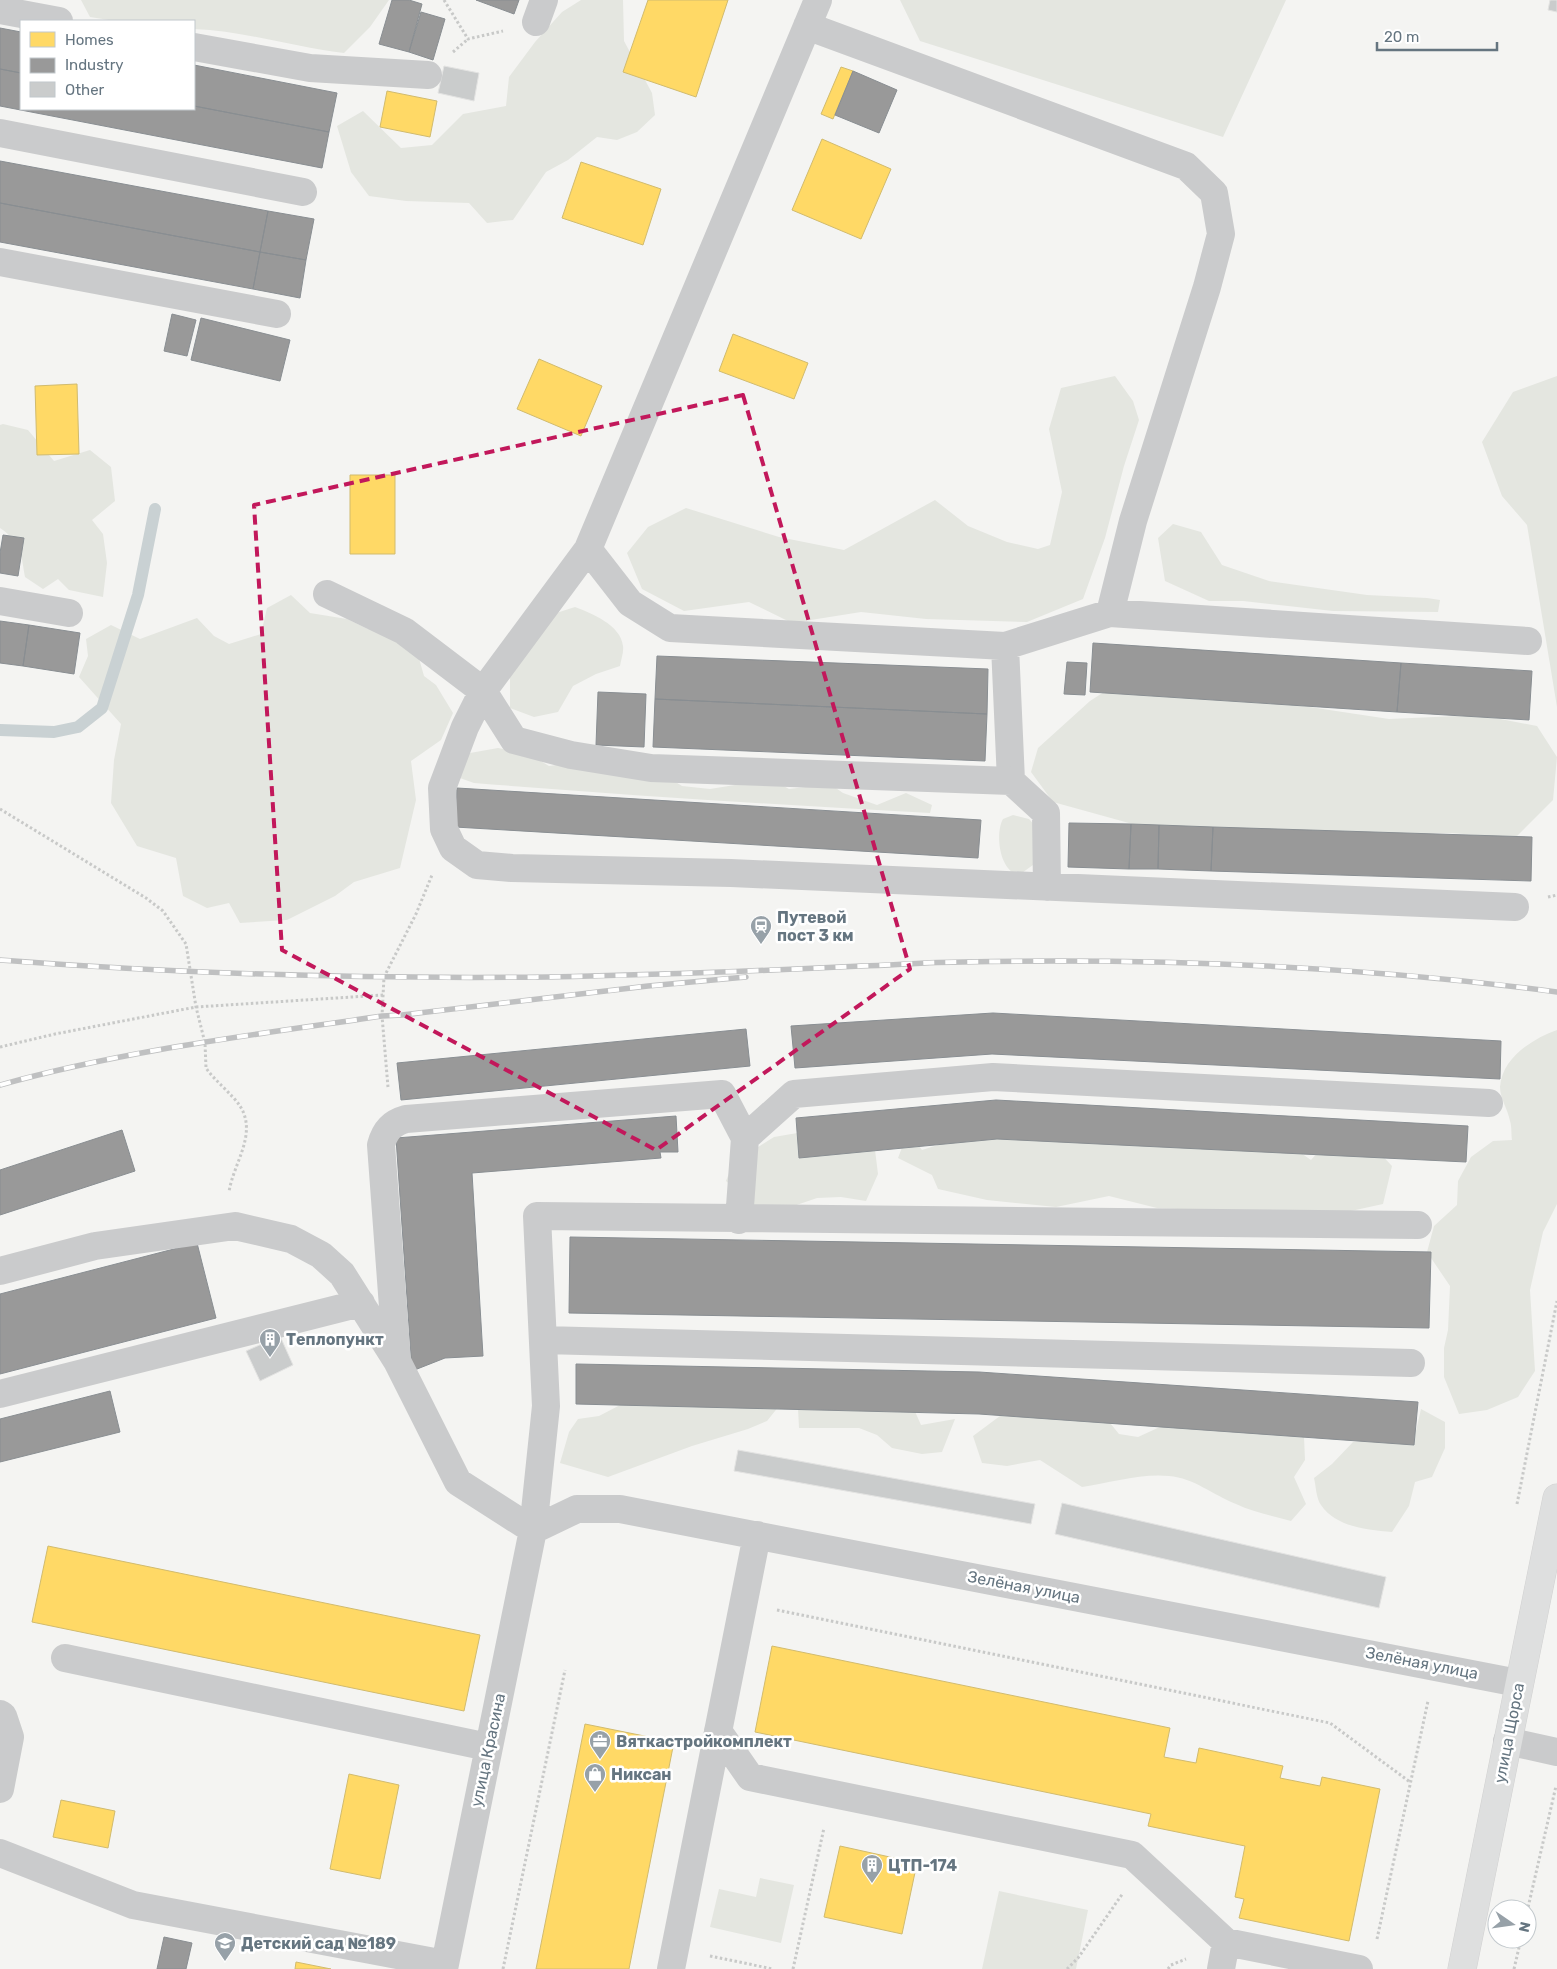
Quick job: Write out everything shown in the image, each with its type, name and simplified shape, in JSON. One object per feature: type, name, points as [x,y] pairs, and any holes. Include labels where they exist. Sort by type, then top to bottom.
[{"type":"main road","name":"улица Щорса","points":[[1462,1969],[1518,1683],[1557,1498]]},
{"type":"street","points":[[818,0],[588,549],[482,691],[465,727],[442,788],[444,828],[453,848],[477,865],[512,868],[732,873],[1515,907]]},
{"type":"street","points":[[0,10],[54,20]]},
{"type":"street","points":[[807,26],[1186,166],[1214,193],[1222,234],[1133,520],[1110,613]]},
{"type":"street","points":[[195,47],[310,68],[428,75]]},
{"type":"street","points":[[0,133],[304,192]]},
{"type":"street","points":[[0,262],[277,314]]},
{"type":"street","points":[[588,549],[630,603],[670,628],[1005,646],[1110,613],[1528,641]]},
{"type":"street","points":[[327,594],[404,631],[482,691],[514,740],[571,756],[651,768],[1011,781],[1046,813],[1047,887]]},
{"type":"street","points":[[0,601],[69,613]]},
{"type":"street","points":[[1005,646],[1011,781]]},
{"type":"street","points":[[745,1138],[794,1094],[993,1077],[1489,1103]]},
{"type":"street","points":[[397,1361],[381,1144],[384,1135],[391,1125],[406,1119],[722,1094],[745,1138],[739,1220],[1418,1225]]},
{"type":"street","name":"улица Красина","points":[[444,1966],[533,1530],[546,1406],[537,1216],[739,1220]]},
{"type":"street","points":[[0,1270],[95,1246],[235,1226],[291,1239],[321,1255],[342,1274],[397,1361],[458,1482],[533,1530]]},
{"type":"street","points":[[0,1394],[360,1303]]},
{"type":"street","points":[[542,1340],[1411,1363]]},
{"type":"street","name":"Зелёная улица","points":[[533,1530],[577,1509],[620,1509],[1518,1683]]},
{"type":"street","points":[[673,1959],[757,1536]]},
{"type":"street","points":[[65,1658],[488,1747]]},
{"type":"street","points":[[0,1714],[3,1716],[10,1737],[0,1789]]},
{"type":"street","points":[[718,1731],[750,1777],[1132,1855],[1226,1942],[1359,1969]]},
{"type":"street","points":[[1507,1741],[1557,1752]]},
{"type":"street","points":[[0,1853],[133,1905],[444,1966]]},
{"type":"street","points":[[1221,1969],[1226,1942]]},
{"type":"path","points":[[444,0],[468,40],[540,11]]},
{"type":"path","points":[[0,809],[146,898],[164,911],[186,944],[196,1007],[205,1042],[206,1068],[239,1105],[246,1125],[245,1143],[231,1180],[228,1199],[235,1226]]},
{"type":"path","points":[[391,1125],[382,1016],[384,977],[416,914],[449,838]]},
{"type":"path","points":[[0,1047],[55,1034],[196,1007],[383,996]]},
{"type":"path","points":[[1516,1512],[1557,1301]]},
{"type":"path","points":[[743,1604],[1330,1722],[1410,1782]]},
{"type":"path","points":[[1376,1941],[1435,1666]]},
{"type":"path","points":[[503,1969],[565,1670]]},
{"type":"path","points":[[1530,1899],[1557,1781]]},
{"type":"path","points":[[793,1969],[831,1793]]},
{"type":"path","points":[[1067,1969],[1078,1958],[1143,1865]]},
{"type":"path","points":[[1514,1969],[1519,1949]]},
{"type":"path","points":[[673,1959],[773,1969]]},
{"type":"highlighted area","points":[[743,395],[910,969],[656,1150],[282,950],[254,505]]},
{"type":"shaded area","points":[[81,0],[389,0],[370,27],[344,53],[251,36],[195,29],[195,20],[109,20],[90,17]]},
{"type":"shaded area","points":[[581,0],[623,0],[624,41],[652,93],[655,115],[637,132],[617,140],[597,137],[568,160],[546,172],[513,220],[487,223],[469,203],[406,201],[369,196],[351,172],[337,126],[363,111],[401,148],[432,145],[463,114],[506,106],[509,77],[535,42],[562,12]]},
{"type":"shaded area","points":[[900,0],[1286,0],[1223,137],[920,41]]},
{"type":"shaded area","points":[[1115,376],[1133,401],[1139,420],[1124,466],[1105,538],[1083,599],[1027,622],[926,619],[861,612],[792,623],[749,602],[684,611],[642,589],[627,553],[648,527],[686,508],[779,537],[844,550],[935,500],[968,526],[1007,542],[1038,549],[1050,545],[1062,492],[1049,429],[1061,388]]},
{"type":"shaded area","points":[[1557,376],[1557,707],[1527,525],[1502,496],[1482,442],[1513,392]]},
{"type":"shaded area","points":[[3,424],[28,430],[54,461],[90,450],[111,467],[115,501],[92,520],[103,534],[107,563],[103,597],[69,590],[58,579],[43,589],[25,577],[16,543],[0,528],[0,425]]},
{"type":"shaded area","points":[[1173,524],[1201,532],[1222,565],[1269,581],[1367,595],[1440,600],[1438,612],[1333,611],[1243,601],[1209,601],[1165,581],[1158,538]]},
{"type":"shaded area","points":[[291,595],[310,613],[347,619],[368,629],[400,625],[416,648],[424,676],[436,685],[453,713],[441,740],[411,761],[416,800],[400,868],[354,882],[335,896],[287,920],[240,923],[229,903],[207,908],[183,896],[176,858],[137,846],[111,803],[114,760],[121,724],[79,677],[88,656],[86,639],[111,625],[140,639],[197,618],[214,636],[229,644],[261,634],[267,608]]},
{"type":"shaded area","points":[[575,607],[604,621],[617,632],[623,646],[620,666],[596,674],[573,686],[558,712],[534,717],[510,708],[510,673],[550,615]]},
{"type":"shaded area","points":[[1107,690],[1231,695],[1389,719],[1480,715],[1537,726],[1557,757],[1553,800],[1515,838],[1451,833],[1262,834],[1147,828],[1053,802],[1031,772],[1038,748],[1090,701]]},
{"type":"shaded area","points":[[498,748],[529,754],[549,766],[571,763],[663,774],[682,786],[710,789],[771,779],[789,789],[830,784],[843,793],[877,805],[906,793],[932,805],[930,813],[816,807],[474,783],[457,777],[457,764],[470,753]]},
{"type":"shaded area","points":[[1013,815],[1029,819],[1039,830],[1033,865],[1019,875],[1007,867],[1000,851],[999,842],[999,833],[1003,819]]},
{"type":"shaded area","points":[[1557,1030],[1557,1204],[1543,1232],[1530,1290],[1535,1371],[1518,1397],[1487,1410],[1459,1414],[1444,1377],[1444,1348],[1448,1330],[1450,1286],[1427,1252],[1434,1226],[1457,1205],[1458,1181],[1471,1157],[1493,1141],[1512,1140],[1511,1123],[1500,1087],[1506,1067],[1529,1044]]},
{"type":"shaded area","points":[[809,1131],[874,1142],[878,1174],[866,1201],[841,1197],[817,1198],[782,1210],[758,1208],[726,1181],[733,1163],[774,1137]]},
{"type":"shaded area","points":[[908,1132],[922,1150],[963,1137],[1275,1135],[1311,1160],[1330,1139],[1360,1132],[1392,1166],[1383,1204],[1328,1216],[1157,1208],[1109,1196],[1056,1207],[987,1200],[938,1189],[932,1175],[898,1158]]},
{"type":"shaded area","points":[[624,1403],[779,1406],[767,1421],[748,1429],[692,1446],[608,1477],[560,1463],[569,1432],[578,1419],[599,1416]]},
{"type":"shaded area","points":[[913,1407],[921,1425],[955,1419],[942,1452],[922,1454],[892,1448],[877,1435],[859,1428],[799,1428],[798,1408]]},
{"type":"shaded area","points":[[1097,1407],[1119,1434],[1138,1437],[1162,1426],[1304,1437],[1305,1460],[1294,1477],[1306,1504],[1291,1521],[1243,1507],[1195,1483],[1178,1477],[1148,1476],[1082,1487],[1040,1460],[1007,1466],[982,1463],[973,1436],[1004,1413]]},
{"type":"shaded area","points":[[1421,1409],[1445,1422],[1445,1448],[1432,1477],[1415,1482],[1409,1506],[1392,1532],[1372,1530],[1343,1523],[1327,1512],[1318,1499],[1314,1478],[1332,1464],[1353,1442],[1381,1439],[1413,1444]]},
{"type":"shaded area","points":[[760,1878],[794,1885],[781,1943],[710,1927],[719,1889],[756,1897]]},
{"type":"shaded area","points":[[999,1891],[1088,1910],[1076,1969],[982,1969]]},
{"type":"building: Homes","points":[[648,0],[728,0],[696,97],[623,72]]},
{"type":"building: Homes","points":[[841,67],[853,71],[833,119],[821,114]]},
{"type":"building: Homes","points":[[387,91],[437,101],[430,137],[380,127]]},
{"type":"building: Homes","points":[[822,139],[891,169],[861,239],[792,210]]},
{"type":"building: Homes","points":[[581,162],[661,189],[643,245],[562,218]]},
{"type":"building: Homes","points":[[733,334],[808,363],[794,399],[719,371]]},
{"type":"building: Homes","points":[[539,359],[602,386],[581,436],[517,409]]},
{"type":"building: Homes","points":[[77,384],[79,454],[37,455],[35,386]]},
{"type":"building: Homes","points":[[350,475],[395,475],[395,554],[350,554]]},
{"type":"building: Homes","points":[[48,1546],[480,1635],[464,1711],[32,1622]]},
{"type":"building: Homes","points":[[772,1646],[1170,1728],[1164,1757],[1196,1763],[1199,1748],[1283,1766],[1280,1778],[1320,1786],[1322,1777],[1380,1789],[1349,1941],[1239,1918],[1244,1899],[1235,1897],[1245,1846],[1148,1826],[1151,1814],[755,1732]]},
{"type":"building: Homes","points":[[585,1724],[674,1742],[629,1969],[536,1969]]},
{"type":"building: Homes","points":[[349,1774],[399,1785],[380,1879],[330,1869]]},
{"type":"building: Homes","points":[[61,1800],[115,1811],[108,1848],[53,1837]]},
{"type":"building: Homes","name":"ЦТП-174","points":[[840,1846],[917,1863],[902,1934],[824,1917]]},
{"type":"building: Homes","points":[[296,1962],[331,1969],[295,1969]]},
{"type":"building: Industry","points":[[392,0],[409,0],[422,4],[409,52],[379,44]]},
{"type":"building: Industry","points":[[476,0],[519,0],[514,14]]},
{"type":"building: Industry","points":[[421,12],[445,19],[433,60],[409,52]]},
{"type":"building: Industry","points":[[0,28],[20,32],[20,73],[0,69]]},
{"type":"building: Industry","points":[[195,65],[337,93],[329,132],[195,106]]},
{"type":"building: Industry","points":[[0,69],[20,73],[20,110],[0,106]]},
{"type":"building: Industry","points":[[853,71],[897,90],[879,133],[835,115]]},
{"type":"building: Industry","points":[[195,106],[329,132],[322,168],[21,110],[195,110]]},
{"type":"building: Industry","points":[[0,161],[268,211],[260,252],[0,203]]},
{"type":"building: Industry","points":[[0,203],[260,252],[253,289],[0,242]]},
{"type":"building: Industry","points":[[268,211],[314,219],[306,260],[260,252]]},
{"type":"building: Industry","points":[[260,252],[306,260],[300,298],[253,289]]},
{"type":"building: Industry","points":[[172,314],[196,320],[187,356],[164,351]]},
{"type":"building: Industry","points":[[201,318],[290,340],[280,381],[191,360]]},
{"type":"building: Industry","points":[[3,535],[24,538],[18,576],[0,573],[0,553]]},
{"type":"building: Industry","points":[[0,621],[29,625],[23,666],[0,663]]},
{"type":"building: Industry","points":[[29,625],[80,633],[74,674],[23,666]]},
{"type":"building: Industry","points":[[1093,643],[1401,663],[1397,712],[1090,692]]},
{"type":"building: Industry","points":[[657,656],[988,669],[987,714],[655,699]]},
{"type":"building: Industry","points":[[1067,662],[1087,663],[1085,695],[1064,694]]},
{"type":"building: Industry","points":[[1401,663],[1532,671],[1529,720],[1397,712]]},
{"type":"building: Industry","points":[[598,692],[646,694],[644,747],[596,745]]},
{"type":"building: Industry","points":[[655,699],[987,714],[985,761],[653,747]]},
{"type":"building: Industry","points":[[457,788],[981,820],[978,858],[455,827]]},
{"type":"building: Industry","points":[[1069,823],[1131,824],[1129,869],[1068,867]]},
{"type":"building: Industry","points":[[1131,824],[1159,825],[1158,869],[1129,869]]},
{"type":"building: Industry","points":[[1159,825],[1213,827],[1211,871],[1158,869]]},
{"type":"building: Industry","points":[[1213,827],[1532,837],[1531,881],[1211,871]]},
{"type":"building: Industry","points":[[993,1013],[1501,1041],[1500,1079],[992,1054],[795,1068],[791,1026]]},
{"type":"building: Industry","points":[[746,1029],[750,1066],[401,1100],[397,1063]]},
{"type":"building: Industry","points":[[996,1100],[1468,1126],[1466,1162],[997,1139],[799,1158],[796,1118]]},
{"type":"building: Industry","points":[[676,1116],[678,1152],[660,1152],[661,1158],[472,1173],[483,1356],[445,1358],[412,1371],[396,1138]]},
{"type":"building: Industry","points":[[122,1130],[135,1171],[0,1215],[0,1170]]},
{"type":"building: Industry","points":[[570,1237],[1431,1252],[1429,1328],[569,1313]]},
{"type":"building: Industry","points":[[197,1243],[216,1318],[0,1374],[0,1294]]},
{"type":"building: Industry","points":[[576,1364],[979,1372],[1418,1402],[1414,1445],[979,1414],[576,1404]]},
{"type":"building: Industry","points":[[110,1391],[120,1432],[0,1462],[0,1419]]},
{"type":"building: Industry","points":[[164,1937],[192,1943],[186,1969],[157,1969]]},
{"type":"building: Other","points":[[1550,0],[1557,0],[1557,12],[1548,10]]},
{"type":"building: Other","points":[[444,66],[479,73],[474,101],[438,93]]},
{"type":"building: Other","name":"Теплопункт","points":[[280,1336],[293,1365],[260,1381],[246,1351]]},
{"type":"building: Other","points":[[738,1450],[1035,1504],[1031,1524],[734,1471]]},
{"type":"building: Other","points":[[1062,1503],[1386,1577],[1379,1608],[1055,1534]]},
{"type":"waterway","points":[[0,730],[54,732],[78,727],[102,708],[138,595],[155,509]]},
{"type":"railway","points":[[0,960],[274,975],[479,977],[665,974],[950,962],[1112,961],[1335,970],[1483,983],[1557,992]]},
{"type":"railway","points":[[0,1085],[94,1062],[190,1044],[382,1016],[746,977]]},
{"type":"place","name":"Путевой пост 3 км","points":[[761,945]]},
{"type":"place","name":"Теплопункт","points":[[270,1358]]},
{"type":"place","name":"Вяткастройкомплект","points":[[600,1760]]},
{"type":"place","name":"Никсан","points":[[595,1793]]},
{"type":"place","name":"ЦТП-174","points":[[872,1884]]},
{"type":"place","name":"Детский сад №189","points":[[225,1962]]}]
